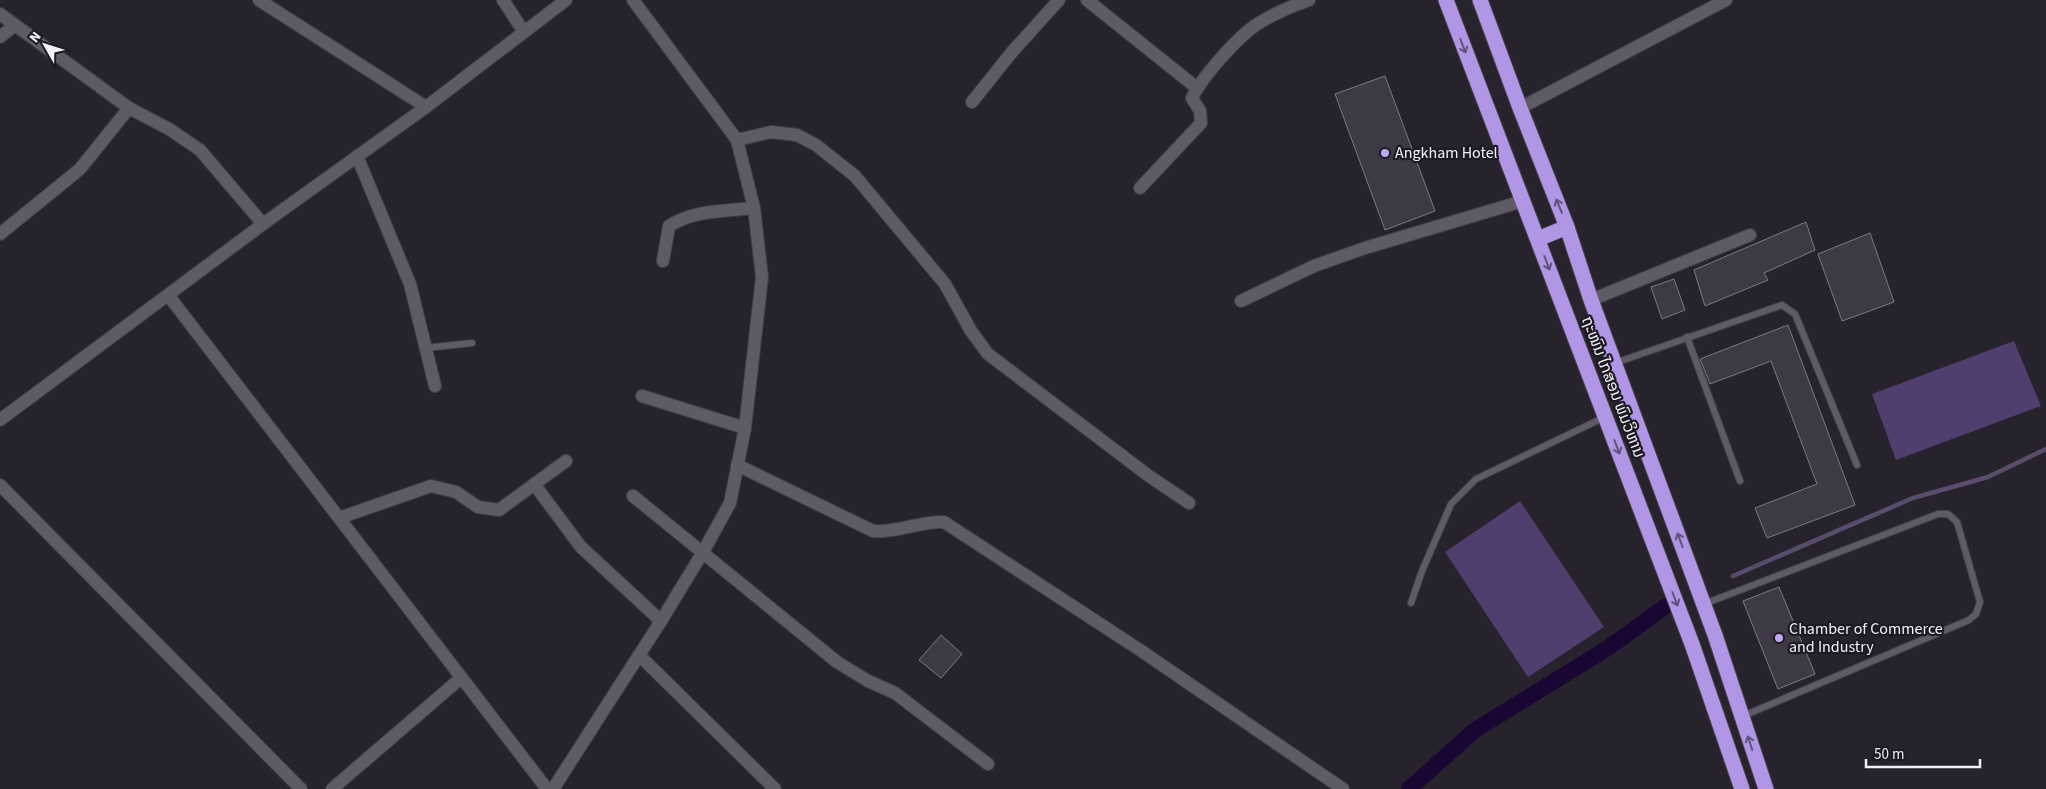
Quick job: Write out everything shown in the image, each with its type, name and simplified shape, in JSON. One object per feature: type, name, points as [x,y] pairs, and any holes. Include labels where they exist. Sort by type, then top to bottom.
[{"type":"highway","name":"ຖະໜົນ ໄກສອນ ພົມວິຫານ","points":[[1446,0],[1692,644],[1742,789]]},
{"type":"highway","name":"ຖະໜົນ ໄກສອນ ພົມວິຫານ","points":[[1480,0],[1567,228],[1591,300],[1704,604],[1766,789]]},
{"type":"highway","points":[[1538,239],[1567,228]]},
{"type":"street","points":[[259,0],[426,108]]},
{"type":"street","points":[[503,0],[524,32]]},
{"type":"street","points":[[0,420],[264,224],[426,108],[566,0]]},
{"type":"street","points":[[553,789],[640,655],[703,552],[730,503],[744,428],[762,277],[754,208],[737,140],[633,0]]},
{"type":"street","points":[[972,102],[1012,52],[1059,0]]},
{"type":"street","points":[[1086,0],[1197,88]]},
{"type":"street","points":[[1140,188],[1201,123],[1200,111],[1192,99],[1197,88],[1246,33],[1259,23],[1286,8],[1309,0]]},
{"type":"street","points":[[1520,108],[1726,0]]},
{"type":"street","points":[[0,14],[129,108],[170,129],[200,150],[264,224]]},
{"type":"street","points":[[0,37],[15,25]]},
{"type":"street","points":[[0,234],[80,169],[129,108]]},
{"type":"street","points":[[737,140],[771,132],[797,135],[816,145],[849,171],[945,284],[971,331],[988,354],[1142,471],[1189,503]]},
{"type":"street","points":[[357,156],[410,284],[434,386]]},
{"type":"street","points":[[1242,302],[1314,266],[1365,248],[1523,201]]},
{"type":"street","points":[[663,261],[669,226],[678,220],[692,215],[754,208]]},
{"type":"street","points":[[1591,300],[1750,235]]},
{"type":"street","points":[[168,295],[547,789]]},
{"type":"street","points":[[642,396],[744,428]]},
{"type":"street","points":[[339,518],[431,486],[456,492],[478,507],[499,510],[566,461]]},
{"type":"street","points":[[737,464],[872,531],[885,532],[932,522],[944,522],[1140,650],[1343,789]]},
{"type":"street","points":[[534,484],[581,546],[661,621]]},
{"type":"street","points":[[0,486],[301,789]]},
{"type":"street","points":[[633,496],[837,662],[868,680],[896,693],[988,764]]},
{"type":"street","points":[[640,655],[775,789]]},
{"type":"street","points":[[332,789],[461,678]]},
{"type":"lane","points":[[1614,363],[1782,305],[1795,314],[1857,465]]},
{"type":"lane","points":[[1687,337],[1740,481]]},
{"type":"lane","points":[[425,348],[472,343]]},
{"type":"lane","points":[[1411,603],[1451,504],[1476,479],[1605,417]]},
{"type":"lane","points":[[1704,604],[1938,514],[1948,514],[1957,522],[1980,602],[1976,614],[1969,620],[1742,717]]},
{"type":"shaded area","points":[[2014,341],[2041,406],[1896,460],[1872,394]]},
{"type":"shaded area","points":[[1520,501],[1604,627],[1528,677],[1445,552]]},
{"type":"building","name":"Angkham Hotel","points":[[1385,76],[1435,211],[1385,230],[1335,94]]},
{"type":"building","points":[[1806,222],[1815,250],[1764,273],[1768,280],[1705,306],[1694,270]]},
{"type":"building","points":[[1870,233],[1894,302],[1842,321],[1818,254]]},
{"type":"building","points":[[1674,279],[1685,310],[1662,319],[1651,287]]},
{"type":"building","points":[[1788,325],[1855,505],[1767,538],[1755,508],[1817,484],[1771,361],[1710,384],[1700,359]]},
{"type":"building","name":"Chamber of Commerce and Industry","points":[[1779,587],[1815,674],[1778,689],[1743,601]]},
{"type":"building","points":[[941,635],[962,654],[941,678],[919,660]]},
{"type":"waterway","points":[[1733,576],[1913,498],[1988,477],[2046,449]]},
{"type":"waterway","points":[[1409,789],[1475,730],[1608,648],[1666,606]]},
{"type":"place","name":"Angkham Hotel","points":[[1385,153]]},
{"type":"place","name":"Chamber of Commerce and Industry","points":[[1779,638]]}]
